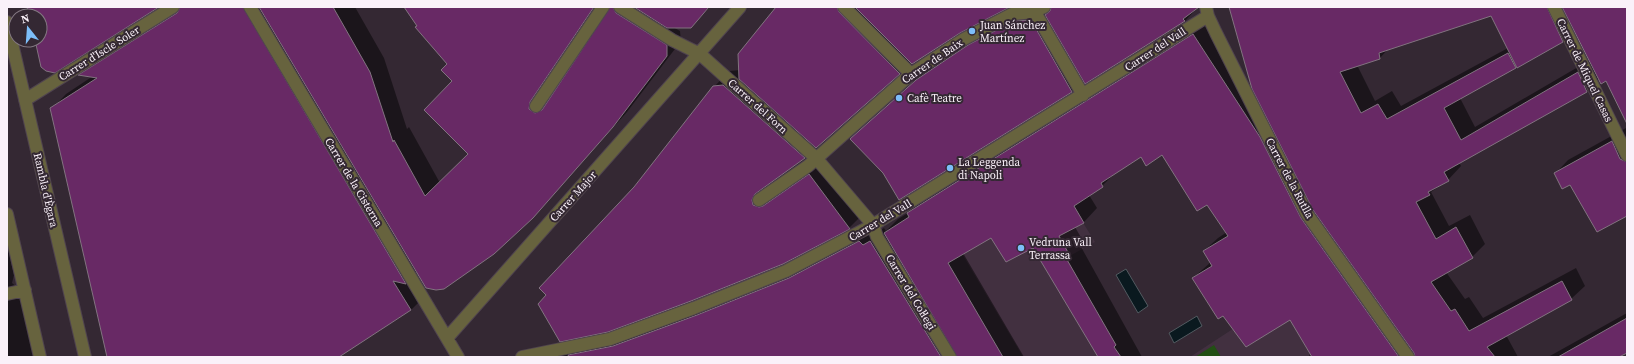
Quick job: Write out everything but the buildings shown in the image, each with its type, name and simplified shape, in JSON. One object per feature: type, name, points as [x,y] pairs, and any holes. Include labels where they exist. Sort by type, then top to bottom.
[{"type":"street","name":"Carrer d'Iscle Soler","points":[[25,100],[173,7]]},
{"type":"street","name":"Carrer de la Cisterna","points":[[250,7],[447,338],[453,355]]},
{"type":"street","points":[[536,106],[603,7]]},
{"type":"street","name":"Carrer del Forn","points":[[620,7],[672,40],[700,54],[816,158],[873,225]]},
{"type":"street","name":"Carrer Major","points":[[447,338],[700,54],[740,7]]},
{"type":"street","points":[[844,7],[911,74]]},
{"type":"street","name":"Carrer de Miquel Casas","points":[[1554,7],[1627,155]]},
{"type":"street","points":[[1036,9],[1083,95]]},
{"type":"street","name":"Carrer de Baix","points":[[759,200],[816,158],[911,74],[964,39],[1012,14],[1036,9]]},
{"type":"street","name":"Carrer del Vall","points":[[522,357],[610,339],[694,308],[786,271],[873,225],[1083,95],[1207,11]]},
{"type":"street","name":"Carrer de la Rutlla","points":[[1207,11],[1307,214],[1408,357]]},
{"type":"street","name":"Rambla d'Ègara","points":[[7,22],[85,357]]},
{"type":"street","points":[[700,54],[708,71]]},
{"type":"street","points":[[7,214],[40,357]]},
{"type":"street","name":"Carrer del Col·legi","points":[[873,225],[878,237],[950,357]]},
{"type":"street","points":[[7,294],[25,290]]},
{"type":"shaded area","name":"Vedruna Vall Terrassa","points":[[1033,142],[1095,242],[1066,258],[1116,345],[1098,357],[1023,357],[932,203]]},
{"type":"shaded area","points":[[1126,269],[1148,306],[1138,313],[1116,275]]},
{"type":"shaded area","points":[[1338,282],[1365,322],[1312,357],[1190,357],[1248,319]]},
{"type":"shaded area","points":[[1197,316],[1202,326],[1174,343],[1169,333]]},
{"type":"green space","points":[[1214,345],[1221,357],[1195,357]]},
{"type":"place","name":"Juan Sánchez Martínez","points":[[972,31]]},
{"type":"place","name":"Cafè Teatre","points":[[899,98]]},
{"type":"place","name":"La Leggenda di Napoli","points":[[950,168]]},
{"type":"place","name":"Vedruna Vall Terrassa","points":[[1021,248]]}]
